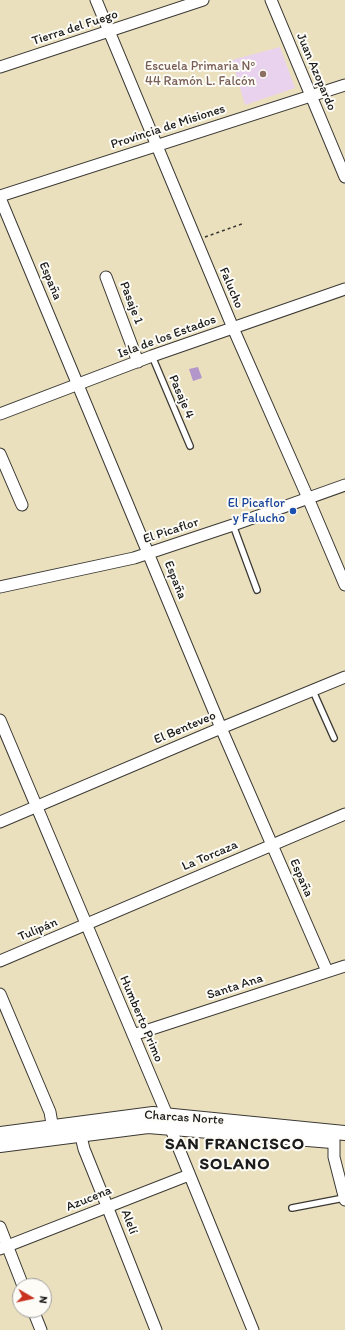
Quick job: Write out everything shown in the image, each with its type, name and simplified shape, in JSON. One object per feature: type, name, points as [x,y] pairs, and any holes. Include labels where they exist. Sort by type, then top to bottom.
[{"type":"street","name":"Falucho","points":[[96,0],[233,328],[345,585]]},
{"type":"street","name":"Tierra del Fuego","points":[[0,67],[204,0]]},
{"type":"street","name":"Juan Azopardo","points":[[271,0],[345,177]]},
{"type":"street","name":"Provincia de Misiones","points":[[0,197],[345,85]]},
{"type":"street","name":"España","points":[[0,197],[221,728],[327,971]]},
{"type":"street","name":"Pasaje 1","points":[[106,277],[138,362]]},
{"type":"street","name":"Isla de los Estados","points":[[0,414],[152,356],[345,289]]},
{"type":"street","points":[[0,454],[22,505]]},
{"type":"street","name":"El Picaflor","points":[[0,587],[134,558],[233,525],[345,484]]},
{"type":"street","name":"El Benteveo","points":[[0,822],[221,728],[345,678]]},
{"type":"street","name":"Humberto Primo","points":[[0,720],[133,1035],[253,1330]]},
{"type":"street","name":"La Torcaza","points":[[87,925],[345,814]]},
{"type":"street","name":"Tulipán","points":[[0,961],[87,925]]},
{"type":"street","name":"Santa Ana","points":[[133,1035],[345,966]]},
{"type":"street","points":[[0,994],[50,1112],[54,1132]]},
{"type":"street","name":"Charcas Norte","points":[[0,1134],[54,1132],[79,1129],[146,1114],[168,1121],[340,1137]]},
{"type":"street","name":"Alelí","points":[[79,1129],[84,1149],[156,1330]]},
{"type":"street","name":"Charcas Norte","points":[[0,1145],[54,1132]]},
{"type":"street","points":[[340,1137],[334,1157],[345,1199]]},
{"type":"street","name":"Azucena","points":[[4,1248],[107,1206],[189,1175]]},
{"type":"street","points":[[0,1227],[4,1248],[19,1278]]},
{"type":"street","points":[[36,1318],[41,1330]]},
{"type":"lane","name":"Pasaje 4","points":[[152,356],[190,446]]},
{"type":"lane","points":[[233,525],[257,590]]},
{"type":"lane","points":[[313,691],[334,738]]},
{"type":"lane","points":[[292,1208],[345,1199]]},
{"type":"path","points":[[196,240],[242,224]]},
{"type":"shaded area","name":"Escuela Primaria Nº 44 Ramón L. Falcón","points":[[280,47],[295,88],[245,105],[232,60]]},
{"type":"building","points":[[198,367],[202,378],[193,381],[189,369]]},
{"type":"place","name":"Escuela Primaria Nº 44 Ramón L. Falcón","points":[[263,74]]},
{"type":"place","name":"El Picaflor y Falucho","points":[[293,511]]},
{"type":"district","name":"SAN FRANCISCO SOLANO","points":[[235,1155]]}]
